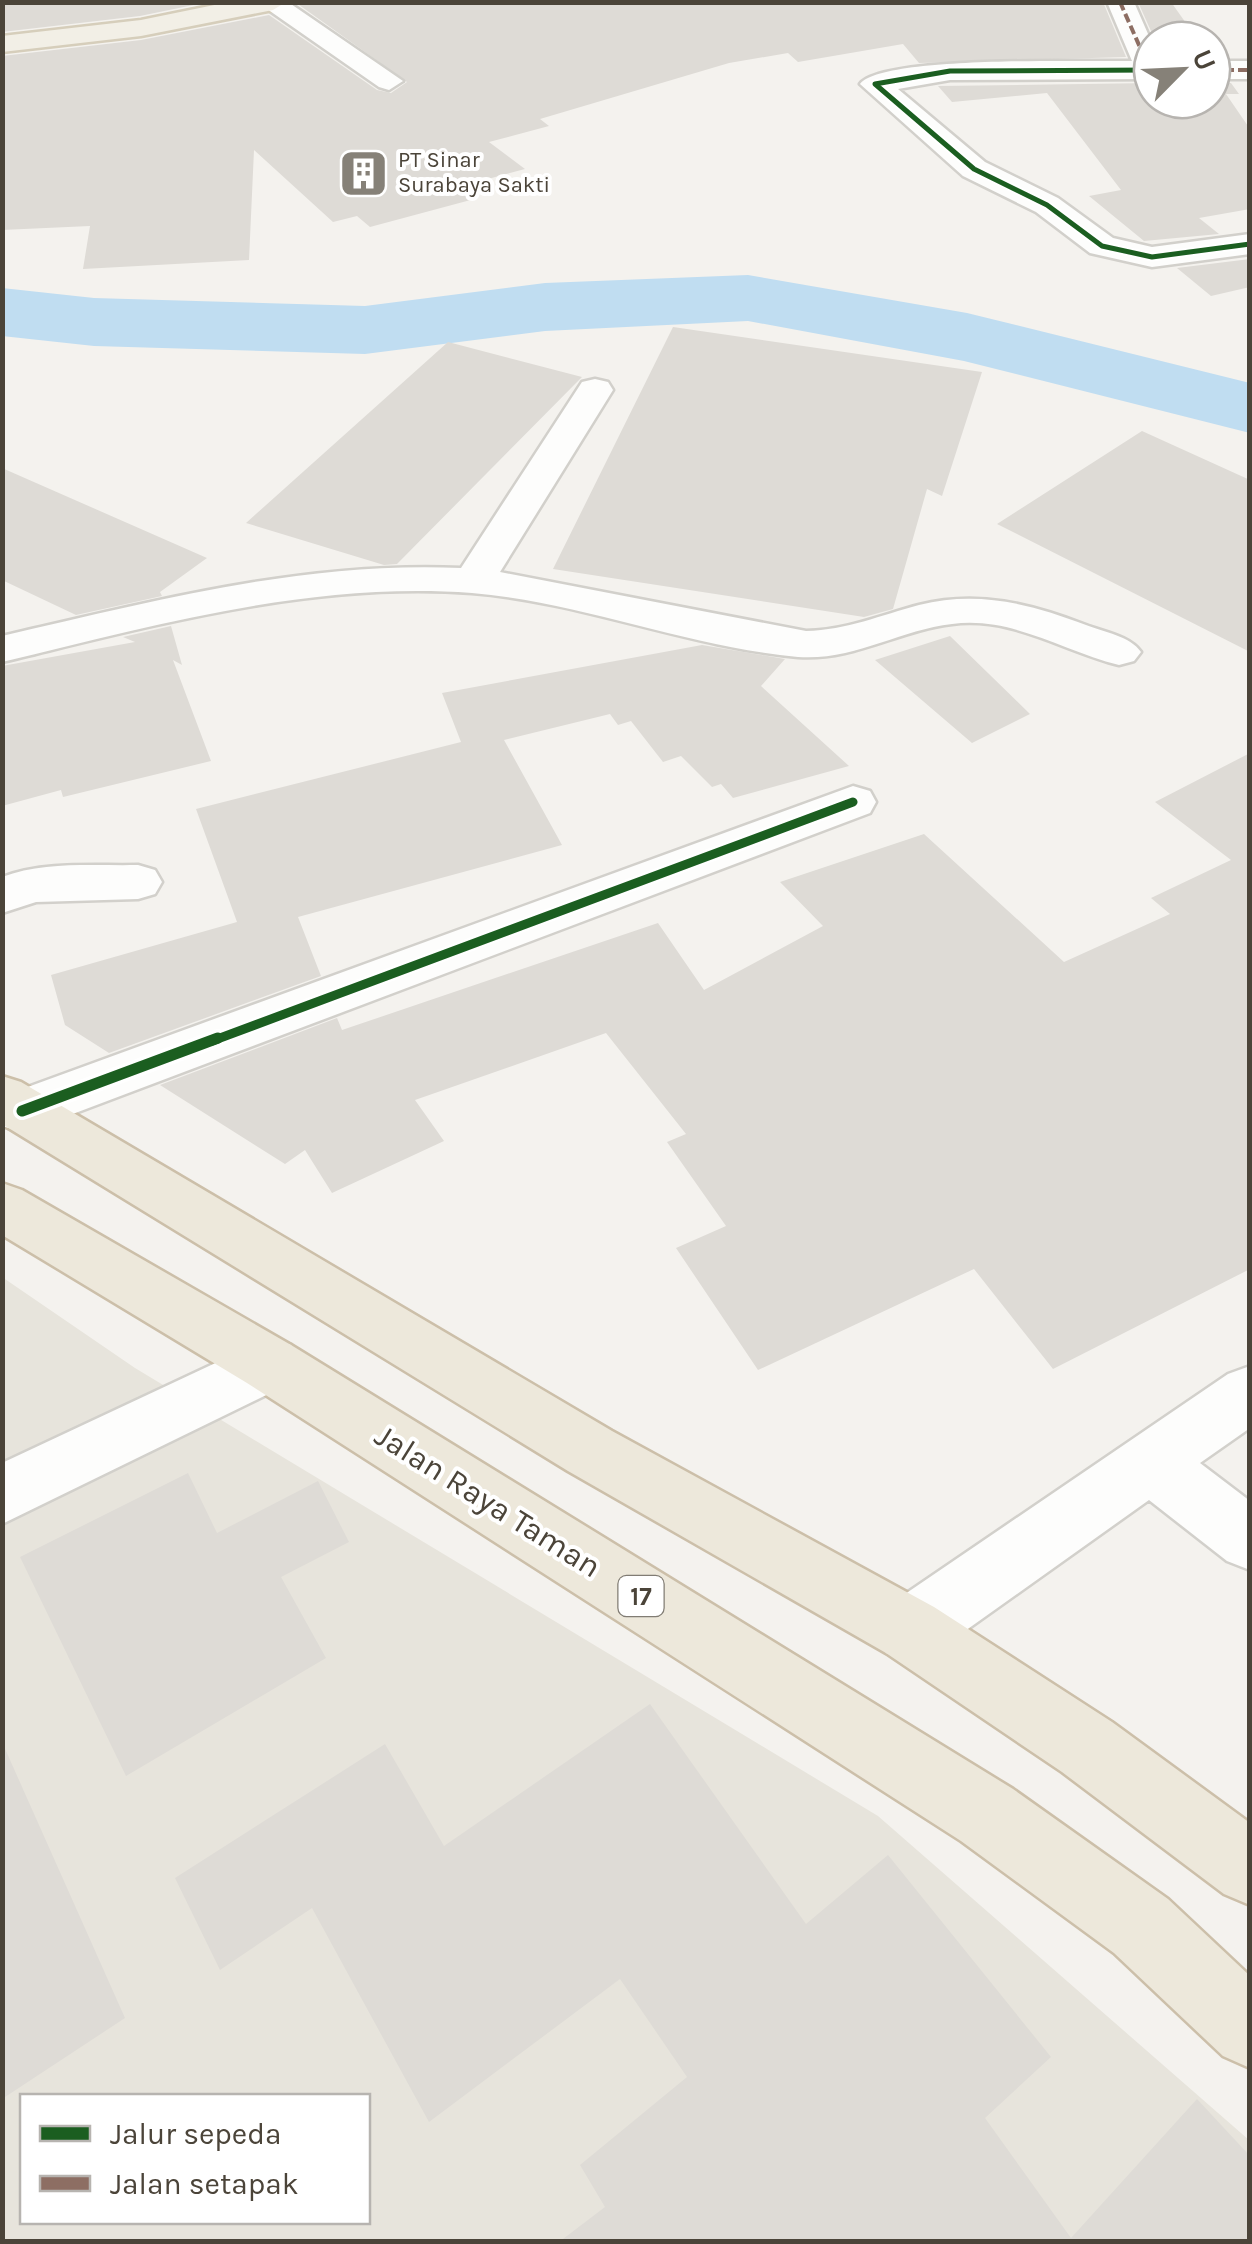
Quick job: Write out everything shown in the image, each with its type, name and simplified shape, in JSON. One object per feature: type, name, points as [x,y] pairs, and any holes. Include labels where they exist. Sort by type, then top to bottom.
[{"type":"highway","points":[[12,1104],[590,1450],[910,1630],[1087,1748],[1250,1868]]},
{"type":"highway","name":"Jalan Raya Taman","points":[[2,1206],[269,1364],[987,1815],[1140,1926],[1250,2029]]},
{"type":"main road","points":[[2,44],[141,28],[272,3]]},
{"type":"street","points":[[1120,2],[1132,28]]},
{"type":"street","points":[[272,3],[389,82]]},
{"type":"street","points":[[1132,70],[950,70],[875,84],[974,169],[1047,205],[1102,246],[1136,256],[1152,256],[1250,244]]},
{"type":"street","points":[[473,581],[594,390]]},
{"type":"street","points":[[2,649],[245,594],[351,580],[473,581],[804,644],[860,641],[948,611],[974,609],[1002,612],[1119,652]]},
{"type":"street","points":[[12,1104],[853,802]]},
{"type":"street","points":[[2,896],[31,885],[138,882]]},
{"type":"street","points":[[2,1495],[269,1364]]},
{"type":"street","points":[[910,1630],[1250,1393]]},
{"type":"street","points":[[1151,1464],[1250,1540]]},
{"type":"shaded area","points":[[2,1277],[135,1368],[878,1816],[1249,2140],[1249,2241],[3,2241]]},
{"type":"building","points":[[2,2],[208,2],[140,16],[2,32]]},
{"type":"building","points":[[295,2],[1103,2],[1126,57],[919,63],[903,44],[798,62],[788,53],[729,63],[540,119],[549,126],[489,142],[525,169],[462,186],[478,198],[370,227],[357,216],[333,222],[254,150],[249,260],[83,269],[90,226],[2,230],[2,56],[141,40],[269,15],[377,90],[391,93],[407,82]]},
{"type":"building","points":[[1138,2],[1171,2],[1184,20],[1146,20]]},
{"type":"building","points":[[1132,83],[1132,120],[1232,120],[1232,103],[1250,129],[1250,209],[1199,218],[1219,234],[1144,241],[1089,196],[1121,190],[1047,93],[952,102],[938,86]]},
{"type":"building","points":[[1250,259],[1250,287],[1211,296],[1177,268]]},
{"type":"building","points":[[673,327],[982,372],[942,496],[927,489],[893,609],[864,617],[553,569]]},
{"type":"building","points":[[448,342],[582,377],[397,564],[384,565],[246,523]]},
{"type":"building","points":[[1142,431],[1250,480],[1250,652],[997,524]]},
{"type":"building","points":[[2,468],[207,558],[160,592],[162,596],[76,615],[2,580]]},
{"type":"building","points":[[171,626],[182,665],[173,660],[211,761],[63,797],[61,790],[2,806],[2,666],[135,642],[123,637]]},
{"type":"building","points":[[950,636],[1030,714],[972,743],[875,660]]},
{"type":"building","points":[[702,645],[785,659],[761,686],[849,766],[733,798],[721,784],[712,787],[681,756],[663,762],[631,721],[618,725],[610,714],[504,740],[562,845],[298,917],[321,976],[109,1053],[65,1025],[51,975],[237,922],[196,809],[461,742],[442,693]]},
{"type":"building","points":[[1250,753],[1250,1269],[1053,1369],[974,1269],[758,1370],[676,1248],[726,1226],[667,1142],[686,1134],[606,1033],[415,1100],[444,1141],[332,1193],[305,1150],[285,1164],[160,1085],[337,1018],[342,1030],[658,923],[704,990],[823,926],[780,882],[924,834],[1064,962],[1170,914],[1151,898],[1231,860],[1155,802]]},
{"type":"building","points":[[188,1473],[217,1533],[318,1481],[349,1542],[281,1577],[326,1658],[126,1776],[20,1557]]},
{"type":"building","points":[[650,1704],[806,1924],[888,1855],[1051,2057],[985,2118],[1071,2238],[1197,2099],[1250,2156],[1250,2242],[559,2242],[605,2207],[580,2165],[687,2077],[620,1979],[429,2122],[312,1908],[220,1970],[175,1878],[385,1744],[444,1846]]},
{"type":"building","points":[[2,1742],[125,2018],[2,2099]]},
{"type":"waterway","points":[[2,312],[94,322],[365,330],[545,307],[748,298],[967,337],[1250,408]]},
{"type":"marked path","points":[[1120,2],[1132,29]]},
{"type":"marked path","points":[[1232,70],[1250,70]]},
{"type":"cycle path","points":[[1132,70],[950,71],[875,84],[974,169],[1047,205],[1102,246],[1152,257],[1250,244]]},
{"type":"cycle path","points":[[22,1111],[853,802]]},
{"type":"place","name":"PT Sinar Surabaya Sakti","points":[[363,173]]}]
